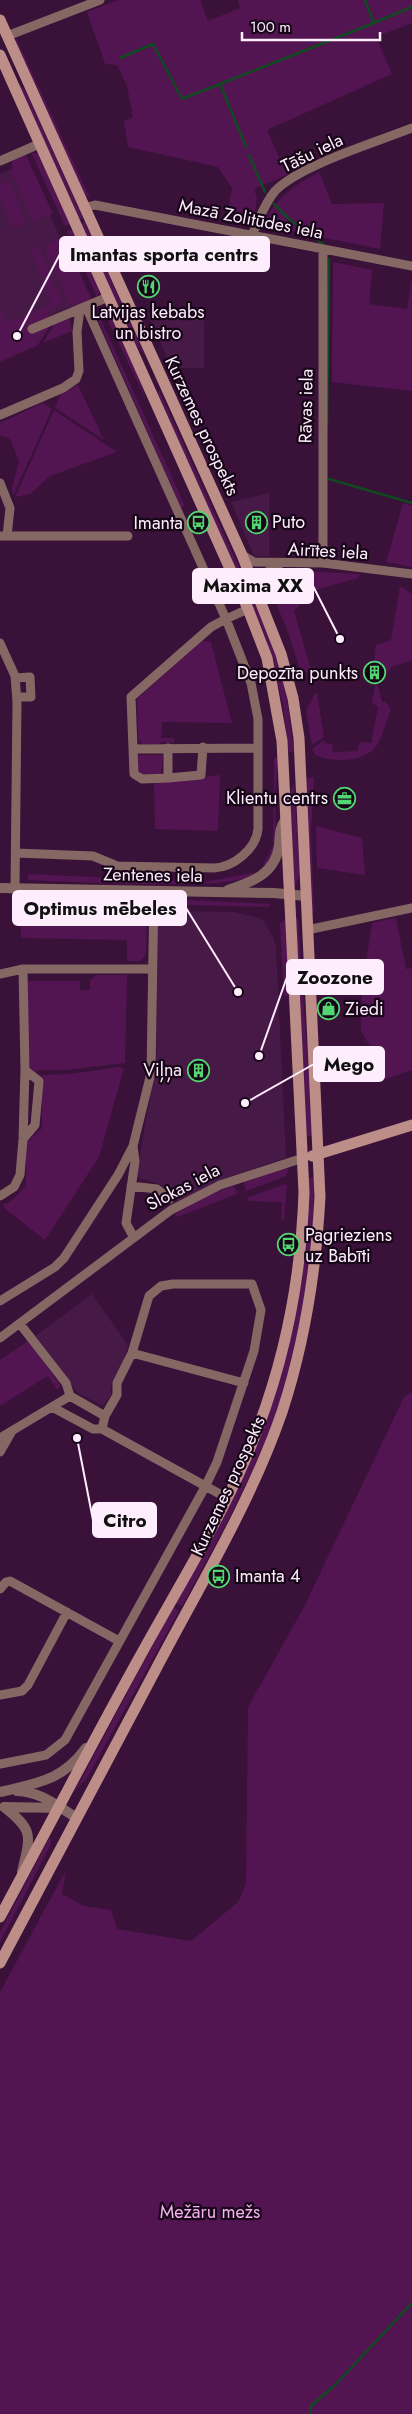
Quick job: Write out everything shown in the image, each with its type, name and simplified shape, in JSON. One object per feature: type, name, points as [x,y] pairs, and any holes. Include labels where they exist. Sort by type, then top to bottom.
[{"type":"main road","name":"Kurzemes prospekts","points":[[0,20],[162,383],[242,555],[281,654],[293,698],[299,738],[320,1197],[312,1285],[302,1340],[282,1412],[242,1504],[0,1963]]},
{"type":"main road","name":"Kurzemes prospekts","points":[[0,54],[248,609],[266,658],[282,741],[303,1158],[301,1246],[286,1333],[264,1410],[246,1458],[227,1498],[105,1720],[60,1808],[0,1917]]},
{"type":"main road","points":[[0,54],[9,58],[29,84]]},
{"type":"main road","points":[[130,346],[136,351],[152,380],[158,384],[162,383]]},
{"type":"main road","name":"Slokas iela","points":[[303,1158],[412,1125]]},
{"type":"street","points":[[7,36],[100,0]]},
{"type":"street","name":"Tāšu iela","points":[[252,235],[266,204],[276,190],[303,172],[338,156],[412,128]]},
{"type":"street","points":[[0,161],[39,144]]},
{"type":"street","name":"Mazā Zolitūdes iela","points":[[84,208],[95,205],[412,266]]},
{"type":"street","name":"Rāvas iela","points":[[323,250],[323,563]]},
{"type":"street","points":[[32,329],[108,297]]},
{"type":"street","points":[[0,415],[63,388],[76,379],[79,371],[77,332],[83,308]]},
{"type":"street","points":[[16,853],[93,856],[117,866],[222,868],[254,846],[257,838],[258,719],[251,683],[226,619],[83,308]]},
{"type":"street","points":[[0,483],[10,508],[4,536],[128,536]]},
{"type":"street","points":[[242,555],[254,562],[283,563]]},
{"type":"street","name":"Airītes iela","points":[[257,591],[265,573],[283,563],[323,563],[412,574]]},
{"type":"street","points":[[202,747],[201,774],[142,780],[134,774],[131,697],[211,627],[248,609]]},
{"type":"street","points":[[0,643],[15,678],[17,697],[15,889]]},
{"type":"street","points":[[15,678],[30,677],[31,697],[17,697]]},
{"type":"street","points":[[168,748],[168,778]]},
{"type":"street","points":[[133,749],[258,748]]},
{"type":"street","points":[[220,893],[256,880],[266,873],[277,855],[279,834],[285,820]]},
{"type":"street","name":"Zentenes iela","points":[[0,888],[306,896]]},
{"type":"street","points":[[0,1301],[54,1267],[64,1258],[118,1175],[133,1146],[151,1074],[154,891]]},
{"type":"street","points":[[308,930],[412,908]]},
{"type":"street","points":[[0,974],[23,969],[152,969]]},
{"type":"street","points":[[0,1196],[11,1192],[17,1183],[23,1138],[25,1070],[23,969]]},
{"type":"street","points":[[23,1138],[35,1125],[39,1080],[25,1070]]},
{"type":"street","points":[[133,1146],[135,1162],[126,1223],[133,1236]]},
{"type":"street","name":"Slokas iela","points":[[0,1338],[133,1236],[171,1210],[203,1192],[243,1176],[303,1158]]},
{"type":"street","points":[[131,1186],[157,1189],[170,1199]]},
{"type":"street","points":[[0,1764],[41,1757],[63,1743],[205,1487],[217,1462],[254,1351],[261,1310],[252,1284],[173,1284],[155,1288],[145,1304],[132,1353],[117,1383],[115,1401],[106,1416],[102,1429]]},
{"type":"street","points":[[20,1324],[66,1383],[70,1396],[106,1416]]},
{"type":"street","points":[[132,1353],[244,1383]]},
{"type":"street","points":[[0,1438],[70,1396]]},
{"type":"street","points":[[52,1407],[94,1429],[102,1429],[227,1498]]},
{"type":"street","points":[[0,1452],[13,1429]]},
{"type":"street","points":[[0,1589],[5,1583],[10,1581],[119,1641]]},
{"type":"street","points":[[0,1695],[22,1691],[28,1685],[67,1612]]},
{"type":"street","points":[[2,1792],[44,1781],[65,1772],[79,1757],[105,1720]]},
{"type":"street","points":[[2,1792],[28,1792],[50,1799],[60,1808],[77,1818]]},
{"type":"street","points":[[2,1806],[60,1808]]},
{"type":"street","points":[[2,1806],[22,1820],[30,1838],[20,1881]]},
{"type":"shaded area","points":[[26,162],[88,299],[30,325],[0,359],[0,174]]},
{"type":"shaded area","points":[[204,312],[204,368],[172,368],[147,313]]},
{"type":"shaded area","points":[[269,493],[269,556],[254,556],[231,502]]},
{"type":"shaded area","points":[[158,911],[234,912],[259,918],[264,921],[276,947],[286,1158],[223,1179],[178,1201],[161,1185],[136,1177],[156,1063]]},
{"type":"shaded area","points":[[92,1294],[128,1345],[124,1360],[110,1388],[111,1395],[103,1406],[78,1393],[35,1336]]},
{"type":"green space","points":[[118,0],[200,0],[208,21],[240,8],[238,0],[412,0],[412,23],[376,37],[392,74],[267,130],[287,175],[254,189],[257,198],[254,218],[248,222],[226,222],[232,188],[218,167],[128,147],[124,121],[133,117],[127,86],[117,65],[105,64],[87,12]]},
{"type":"green space","points":[[16,38],[89,198],[84,194],[16,43]]},
{"type":"green space","points":[[18,83],[26,92],[83,218],[79,220]]},
{"type":"green space","points":[[31,152],[38,154],[70,224],[65,226]]},
{"type":"green space","points":[[26,155],[53,214],[33,222],[12,175],[12,160]]},
{"type":"green space","points":[[319,172],[332,204],[384,203],[380,249],[270,227],[266,218],[276,203],[296,186]]},
{"type":"green space","points":[[6,181],[9,182],[27,222],[13,229],[0,199],[0,184]]},
{"type":"green space","points":[[85,222],[144,354],[134,343],[81,224]]},
{"type":"green space","points":[[72,229],[100,291],[97,297],[67,231]]},
{"type":"green space","points":[[63,237],[92,300],[72,308],[43,246]]},
{"type":"green space","points":[[39,247],[63,303],[47,311],[49,317],[30,325],[33,332],[51,324],[38,345],[0,362],[0,307],[7,323],[51,305],[31,251]]},
{"type":"green space","points":[[333,262],[372,270],[369,304],[407,309],[412,277],[412,391],[332,382]]},
{"type":"green space","points":[[101,306],[108,309],[136,371],[145,398]]},
{"type":"green space","points":[[96,309],[185,506],[181,507],[95,313]]},
{"type":"green space","points":[[69,316],[72,331],[43,343],[56,321]]},
{"type":"green space","points":[[78,385],[104,440],[55,408],[60,395]]},
{"type":"green space","points":[[159,390],[271,638],[286,692],[294,752],[288,752],[283,704],[266,638],[157,392]]},
{"type":"green space","points":[[42,403],[52,409],[13,496],[12,488],[19,461],[10,439],[0,435],[0,423]]},
{"type":"green space","points":[[54,410],[117,452],[50,476],[30,494],[15,497]]},
{"type":"green space","points":[[403,503],[412,506],[412,567],[386,562]]},
{"type":"green space","points":[[296,571],[296,577],[300,584],[310,579],[306,571],[360,574],[358,578],[315,590],[294,611],[310,666],[316,667],[316,671],[303,673],[300,670],[287,629],[267,584],[275,574]]},
{"type":"green space","points":[[400,586],[412,594],[412,660],[392,667],[380,681],[370,681],[375,679],[377,670],[373,669],[376,645],[391,640]]},
{"type":"green space","points":[[202,641],[211,642],[232,723],[162,722],[161,738],[174,738],[174,743],[142,744],[138,739],[137,699]]},
{"type":"green space","points":[[375,685],[378,686],[382,702],[386,702],[391,710],[381,737],[373,750],[360,757],[344,760],[329,759],[315,755],[312,749],[324,740],[325,743],[332,744],[333,752],[357,751],[360,742],[371,743],[378,707],[372,703]]},
{"type":"green space","points":[[315,693],[317,693],[324,737],[312,745],[306,711]]},
{"type":"green space","points":[[137,755],[163,755],[161,773],[157,776],[142,775],[137,766]]},
{"type":"green space","points":[[274,758],[278,758],[275,797],[276,842],[275,849],[265,867],[263,865],[273,846]]},
{"type":"green space","points":[[220,775],[218,831],[155,829],[154,783]]},
{"type":"green space","points":[[314,777],[311,831],[314,911],[312,913],[305,779]]},
{"type":"green space","points":[[294,783],[300,876],[294,887],[289,795]]},
{"type":"green space","points":[[316,826],[362,838],[365,875],[317,868]]},
{"type":"green space","points":[[252,873],[252,876],[234,881],[196,884],[121,884],[28,880],[28,874],[205,882]]},
{"type":"green space","points":[[165,899],[271,904],[268,907],[159,904]]},
{"type":"green space","points":[[20,911],[147,912],[146,954],[140,961],[127,961],[127,940],[21,938]]},
{"type":"green space","points":[[298,918],[313,1136],[306,1136],[295,919]]},
{"type":"green space","points":[[396,918],[406,969],[412,968],[412,1070],[377,1082],[371,1048],[361,1031],[362,988],[372,923]]},
{"type":"green space","points":[[285,920],[289,994],[284,998],[280,924]]},
{"type":"green space","points":[[96,975],[127,975],[125,1063],[67,1070],[39,1070],[36,1072],[30,1067],[28,1060],[28,981],[80,981],[80,990],[90,990],[90,981]]},
{"type":"green space","points":[[119,1067],[124,1068],[99,1157],[45,1240],[4,1208],[3,1204],[10,1202],[26,1186],[26,1143],[42,1128],[42,1075],[69,1074]]},
{"type":"green space","points":[[285,1167],[288,1169],[286,1176],[246,1191],[243,1181]]},
{"type":"green space","points":[[308,1178],[314,1178],[309,1265],[300,1323],[287,1380],[268,1433],[246,1484],[182,1606],[176,1603],[270,1406]]},
{"type":"green space","points":[[285,1184],[287,1186],[284,1219],[281,1220],[282,1202],[248,1201],[247,1198]]},
{"type":"green space","points":[[232,1186],[236,1189],[237,1194],[177,1217],[175,1214],[200,1199]]},
{"type":"green space","points":[[28,1341],[61,1386],[57,1390],[48,1376],[0,1406],[0,1360]]},
{"type":"green space","name":"Mežāru mežs","points":[[412,1392],[412,2414],[0,2414],[0,1992],[66,1870],[62,1894],[84,1906],[111,1910],[117,1929],[191,1941],[238,1902],[246,1884],[248,1707],[304,1607],[404,1397]]},
{"type":"green space","points":[[173,1607],[179,1611],[87,1778],[75,1791]]},
{"type":"green space","points":[[50,1837],[51,1844],[0,1942],[0,1932]]},
{"type":"waterway","points":[[220,84],[374,23],[365,0]]},
{"type":"waterway","points":[[374,23],[412,7]]},
{"type":"waterway","points":[[120,58],[153,44],[182,99],[220,84],[246,147]]},
{"type":"waterway","points":[[249,155],[265,192]]},
{"type":"waterway","points":[[274,204],[288,218],[323,244]]},
{"type":"waterway","points":[[327,425],[329,259]]},
{"type":"waterway","points":[[329,479],[412,503]]},
{"type":"waterway","points":[[310,2414],[311,2406],[335,2385],[412,2303]]},
{"type":"place","name":"Latvijas kebabs un bistro","points":[[148,287]]},
{"type":"place","name":"Imantas sporta centrs","points":[[17,336]]},
{"type":"place","name":"Puto","points":[[256,522]]},
{"type":"place","name":"Imanta","points":[[199,523]]},
{"type":"place","name":"Maxima XX","points":[[340,639]]},
{"type":"place","name":"Depozīta punkts","points":[[374,673]]},
{"type":"place","name":"Klientu centrs","points":[[344,798]]},
{"type":"place","name":"Optimus mēbeles","points":[[238,992]]},
{"type":"place","name":"Ziedi","points":[[329,1009]]},
{"type":"place","name":"Zoozone","points":[[259,1056]]},
{"type":"place","name":"Viļņa","points":[[198,1070]]},
{"type":"place","name":"Mego","points":[[245,1103]]},
{"type":"place","name":"Pagrieziens uz Babīti","points":[[289,1245]]},
{"type":"place","name":"Citro","points":[[77,1438]]},
{"type":"place","name":"Imanta 4","points":[[219,1576]]}]
